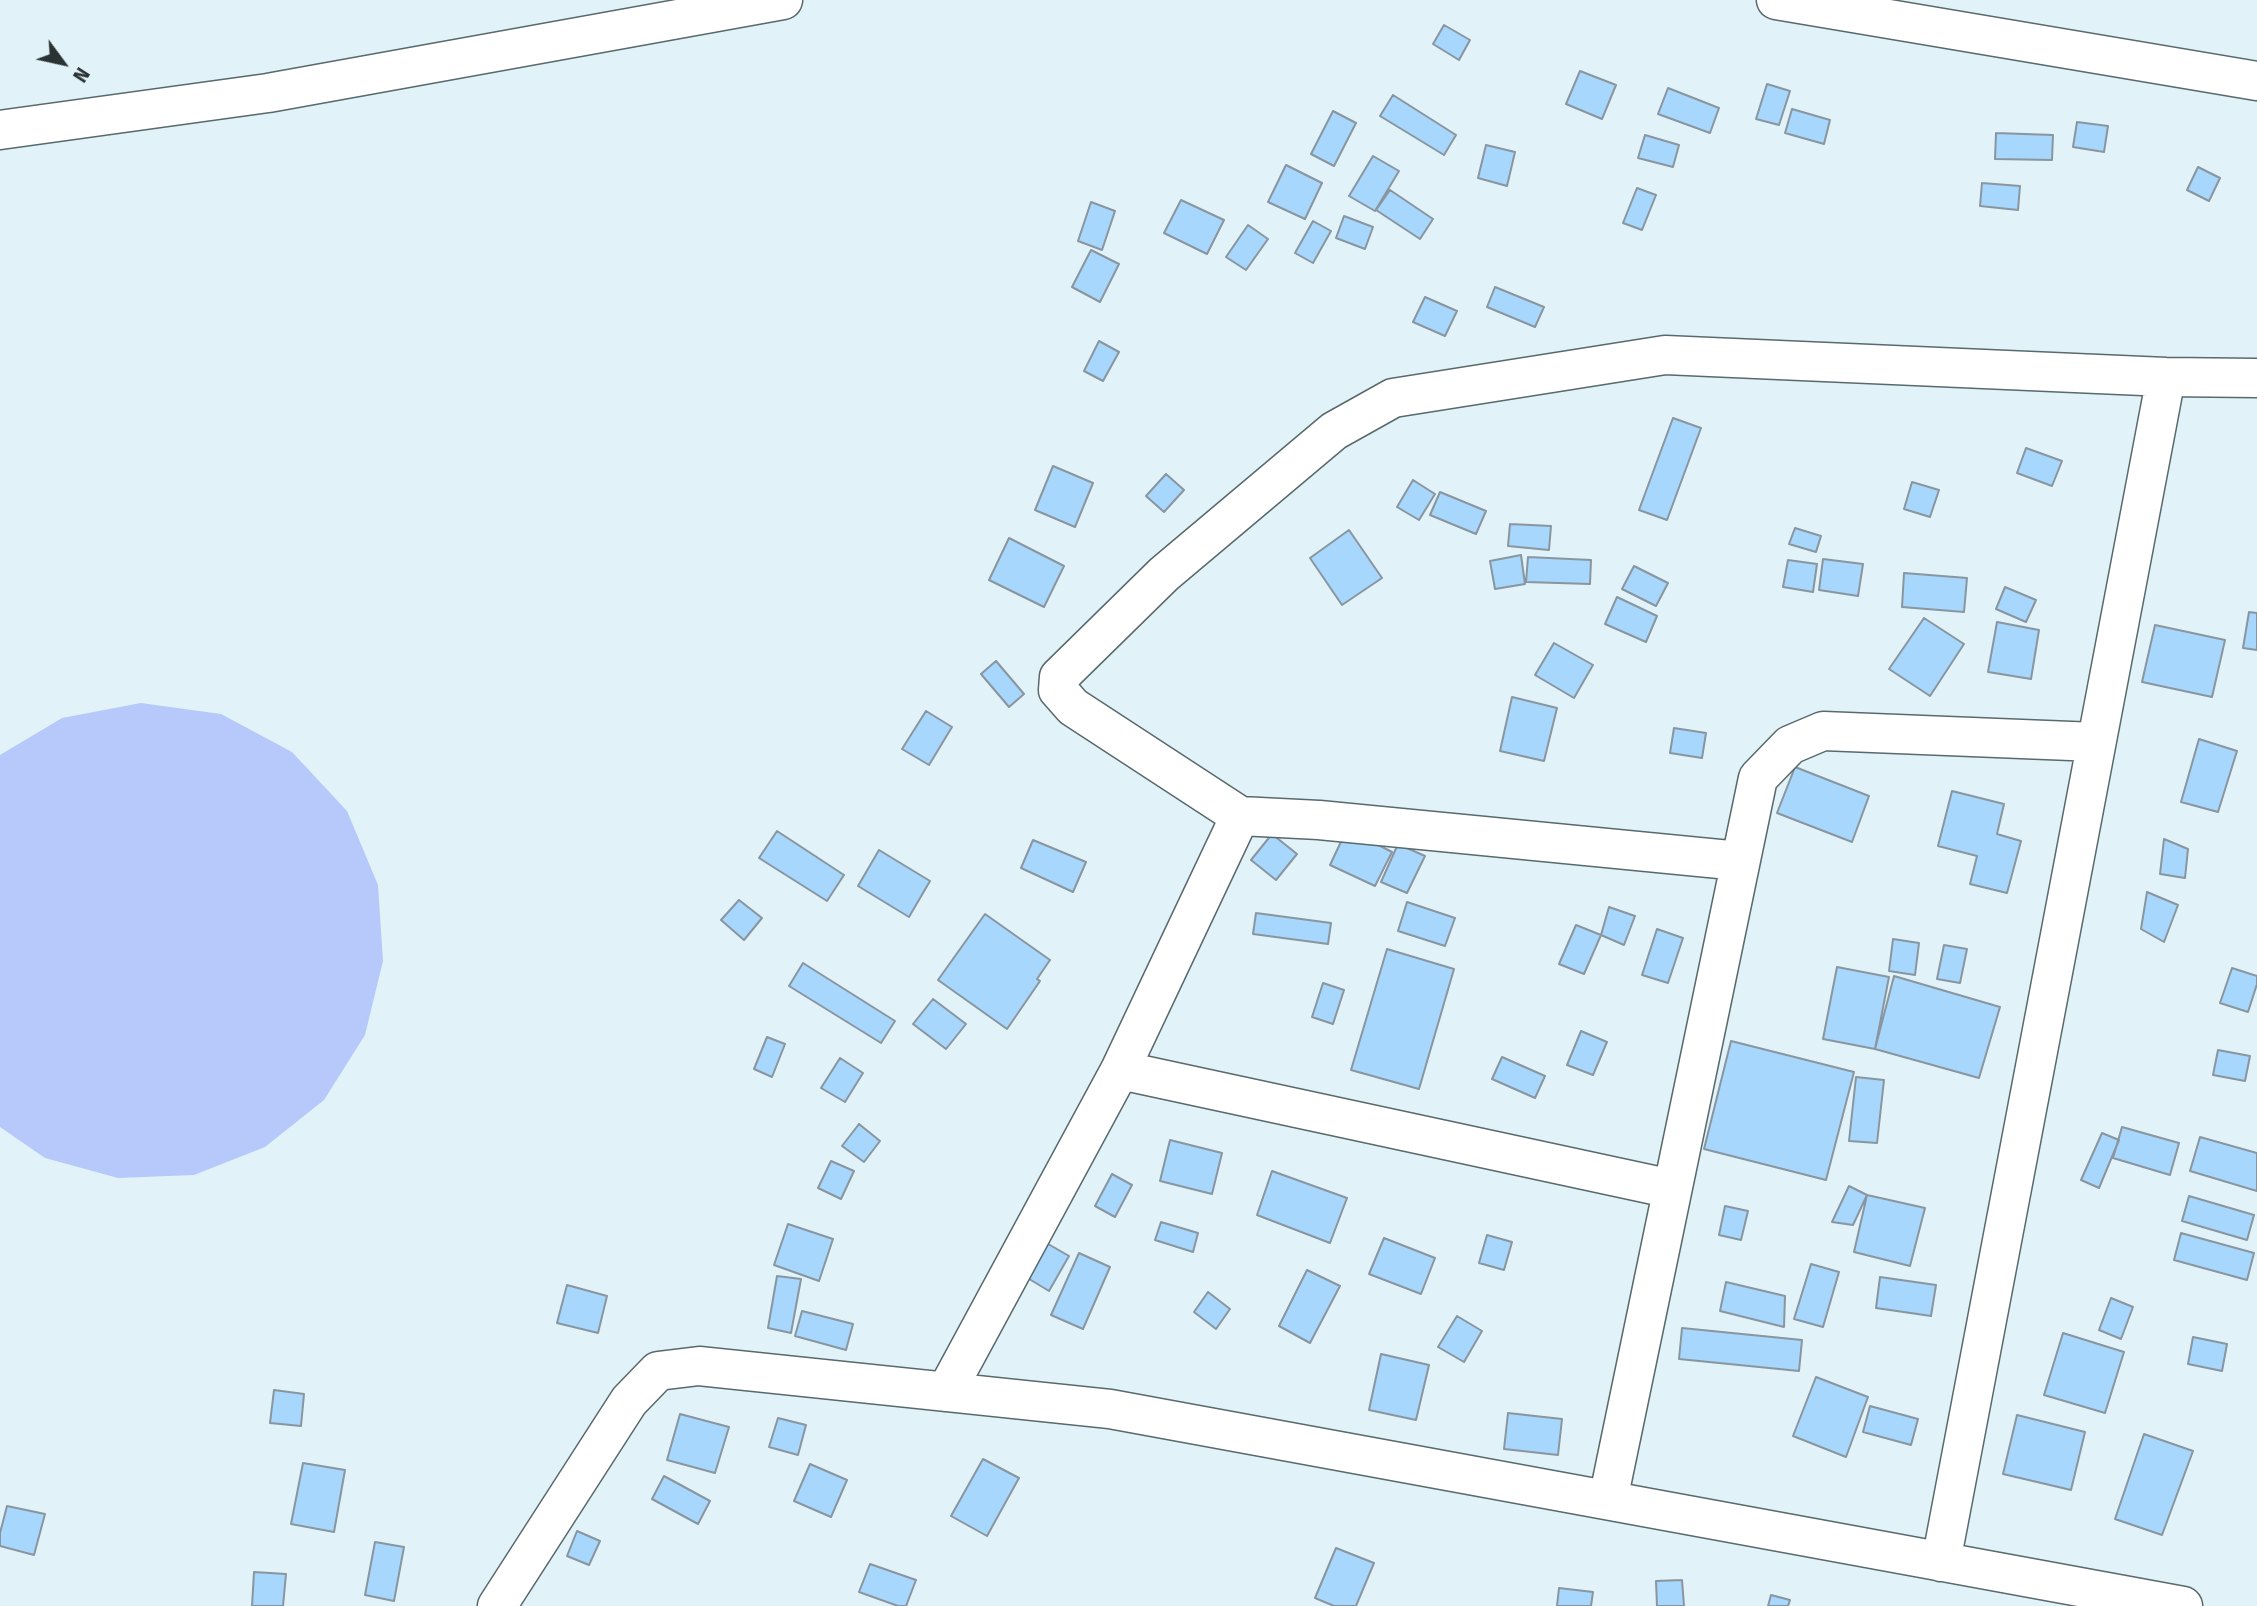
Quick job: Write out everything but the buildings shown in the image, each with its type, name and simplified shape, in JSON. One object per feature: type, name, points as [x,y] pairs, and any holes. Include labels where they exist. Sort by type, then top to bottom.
[{"type":"lane","points":[[0,130],[268,93],[783,0]]},
{"type":"lane","points":[[1776,0],[2257,81]]},
{"type":"lane","points":[[1740,860],[1320,820],[1240,816],[1073,707],[1058,690],[1059,677],[1164,574],[1334,431],[1393,398],[1665,355],[2166,377],[2257,378]]},
{"type":"lane","points":[[1941,1562],[2166,377]]},
{"type":"lane","points":[[1608,1500],[1758,778],[1790,745],[1824,731],[2096,742]]},
{"type":"lane","points":[[946,1392],[1120,1070],[1240,816]]},
{"type":"lane","points":[[1120,1070],[1672,1189]]},
{"type":"lane","points":[[497,1606],[629,1401],[658,1371],[699,1366],[1110,1409],[2183,1606]]},
{"type":"water","points":[[141,703],[221,714],[292,752],[347,811],[378,885],[383,961],[365,1035],[324,1100],[265,1147],[194,1175],[118,1178],[45,1158],[0,1127],[0,755],[62,718]]}]
